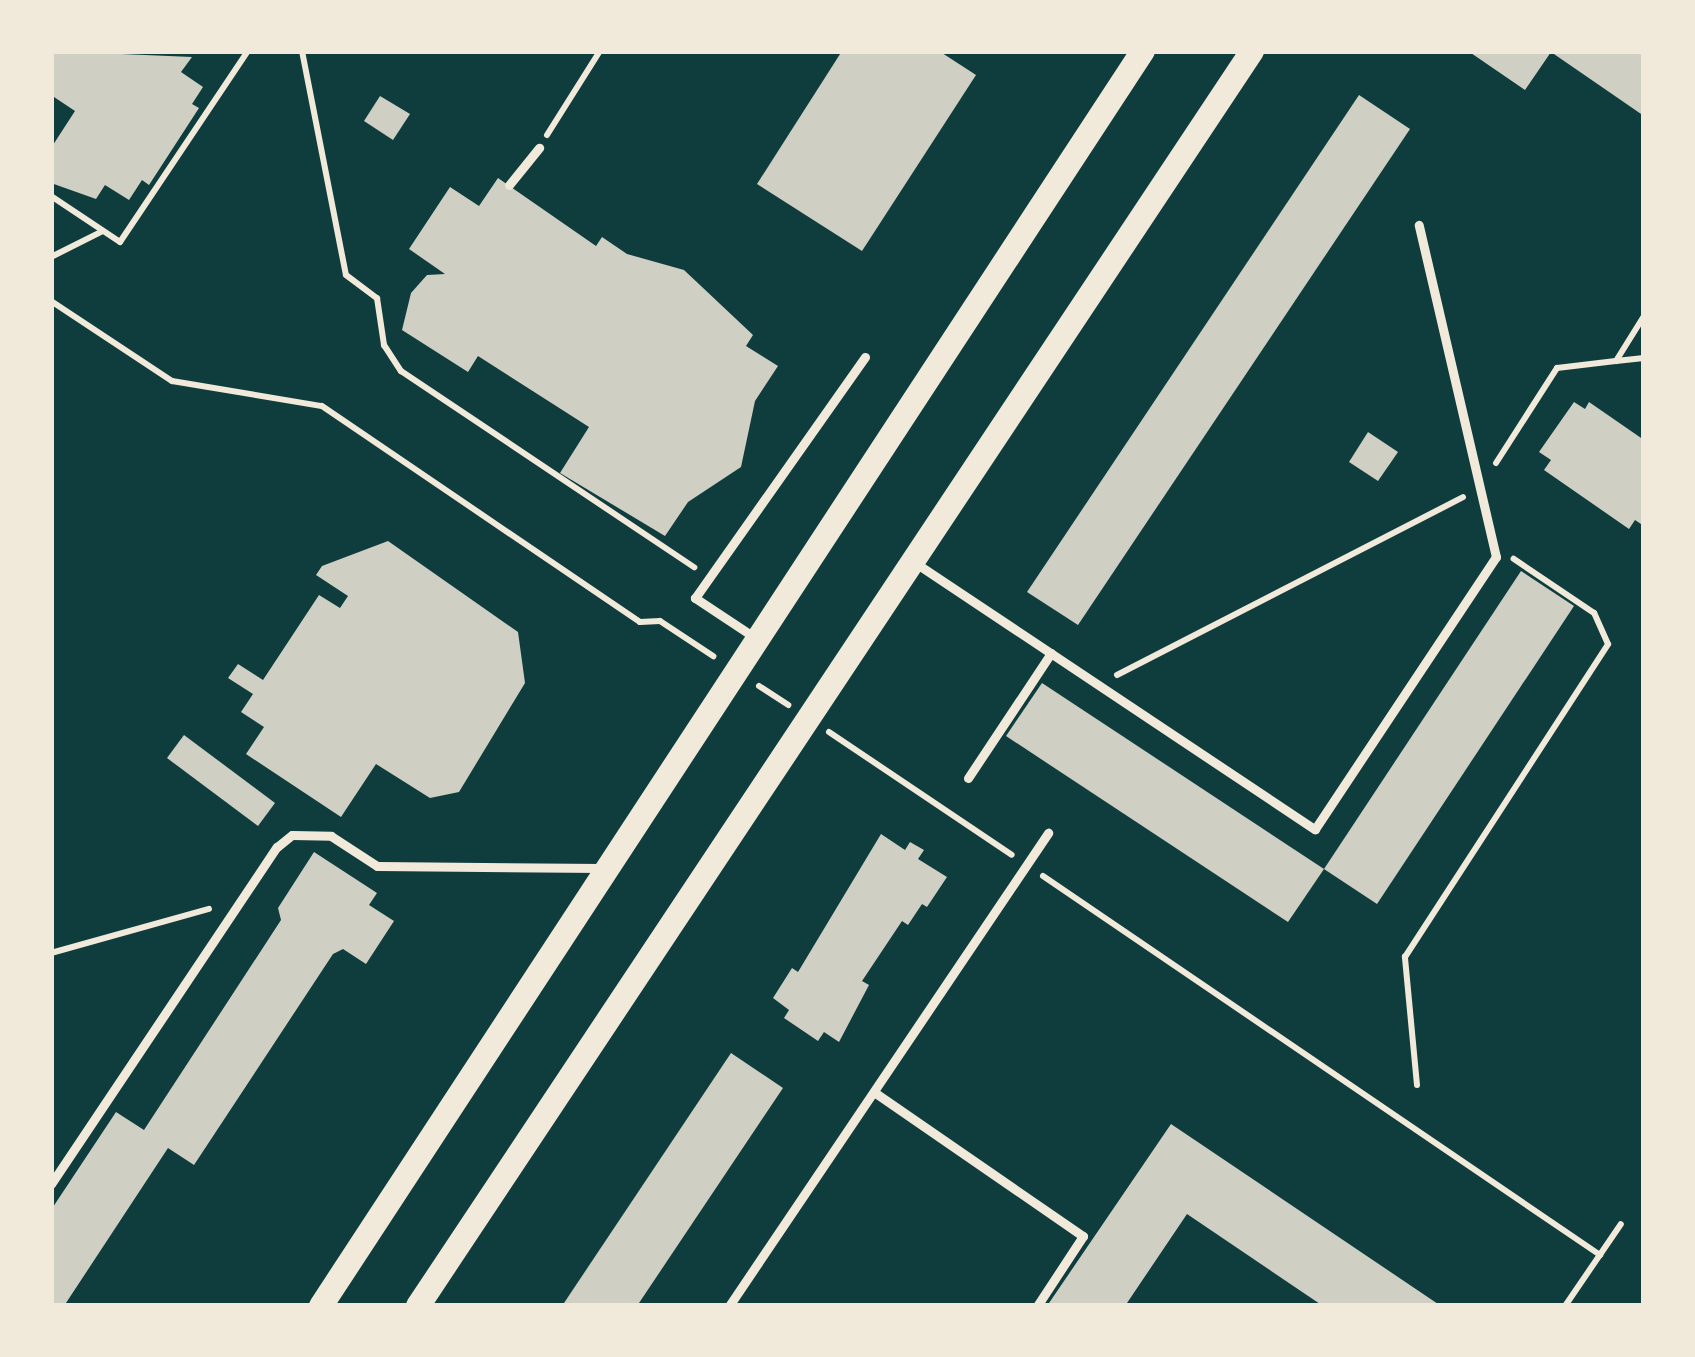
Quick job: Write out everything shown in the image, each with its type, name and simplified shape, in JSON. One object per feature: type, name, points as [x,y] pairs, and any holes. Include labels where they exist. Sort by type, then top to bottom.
[{"type":"main road","points":[[321,1306],[1142,51]]},
{"type":"main road","points":[[418,1306],[1252,51]]},
{"type":"lane","points":[[508,185],[539,148]]},
{"type":"lane","points":[[914,562],[1315,829],[1496,557],[1419,225]]},
{"type":"lane","points":[[758,639],[695,598],[865,357]]},
{"type":"lane","points":[[968,778],[1051,653]]},
{"type":"lane","points":[[729,1306],[1048,833]]},
{"type":"lane","points":[[51,1184],[241,900],[292,835],[331,836],[376,866],[493,873],[608,868]]},
{"type":"lane","points":[[874,1092],[1083,1236],[1037,1306]]},
{"type":"path","points":[[51,196],[120,242],[248,51]]},
{"type":"path","points":[[302,51],[346,274],[377,298],[384,345],[401,371],[695,568]]},
{"type":"path","points":[[539,148],[599,51]]},
{"type":"path","points":[[51,256],[103,231]]},
{"type":"path","points":[[51,301],[172,381],[322,406],[640,622],[660,621],[737,671],[1600,1255]]},
{"type":"path","points":[[1616,361],[1644,316]]},
{"type":"path","points":[[1098,685],[1480,488],[1557,368],[1644,358]]},
{"type":"path","points":[[1417,1084],[1405,957],[1608,644],[1594,613],[1493,544]]},
{"type":"path","points":[[51,953],[241,900]]},
{"type":"path","points":[[1565,1306],[1621,1223]]},
{"type":"building","points":[[51,51],[192,57],[181,72],[203,87],[192,104],[199,108],[149,185],[142,180],[129,200],[105,185],[96,199],[51,183],[51,148],[75,111],[51,95]]},
{"type":"building","points":[[842,51],[939,51],[976,75],[862,251],[757,184]]},
{"type":"building","points":[[1468,51],[1644,51],[1644,116],[1551,52],[1525,90]]},
{"type":"building","points":[[1359,95],[1410,129],[1078,625],[1027,592]]},
{"type":"building","points":[[380,96],[410,114],[393,140],[364,121]]},
{"type":"building","points":[[498,178],[596,246],[602,237],[627,254],[684,270],[753,335],[746,346],[778,366],[755,401],[741,467],[688,502],[665,536],[560,473],[589,427],[478,356],[468,372],[402,330],[411,293],[427,275],[445,274],[409,249],[450,187],[479,206]]},
{"type":"building","points":[[1574,402],[1585,409],[1589,402],[1644,440],[1644,526],[1635,520],[1629,529],[1544,470],[1551,460],[1539,452]]},
{"type":"building","points":[[1368,432],[1398,452],[1378,481],[1349,462]]},
{"type":"building","points":[[388,541],[518,632],[525,683],[459,792],[430,798],[376,764],[341,817],[246,754],[264,727],[241,712],[253,694],[228,678],[238,664],[263,680],[319,595],[340,608],[348,596],[316,575],[322,566]]},
{"type":"building","points":[[1521,571],[1574,606],[1377,904],[1324,869]]},
{"type":"building","points":[[1042,683],[1324,869],[1288,922],[1006,736]]},
{"type":"building","points":[[184,735],[275,803],[258,826],[167,758]]},
{"type":"building","points":[[881,834],[905,850],[910,842],[924,850],[918,859],[947,877],[927,907],[922,904],[908,925],[902,921],[862,981],[869,985],[839,1042],[824,1032],[818,1041],[784,1018],[789,1010],[773,998],[792,968],[798,972]]},
{"type":"building","points":[[314,852],[377,893],[369,905],[394,921],[366,964],[343,949],[333,954],[194,1165],[168,1148],[64,1306],[51,1306],[51,1210],[116,1112],[144,1130],[281,920],[278,908]]},
{"type":"building","points":[[731,1053],[783,1088],[637,1306],[562,1306]]},
{"type":"building","points":[[1171,1124],[1441,1306],[1323,1306],[1187,1214],[1125,1306],[1047,1306]]}]
